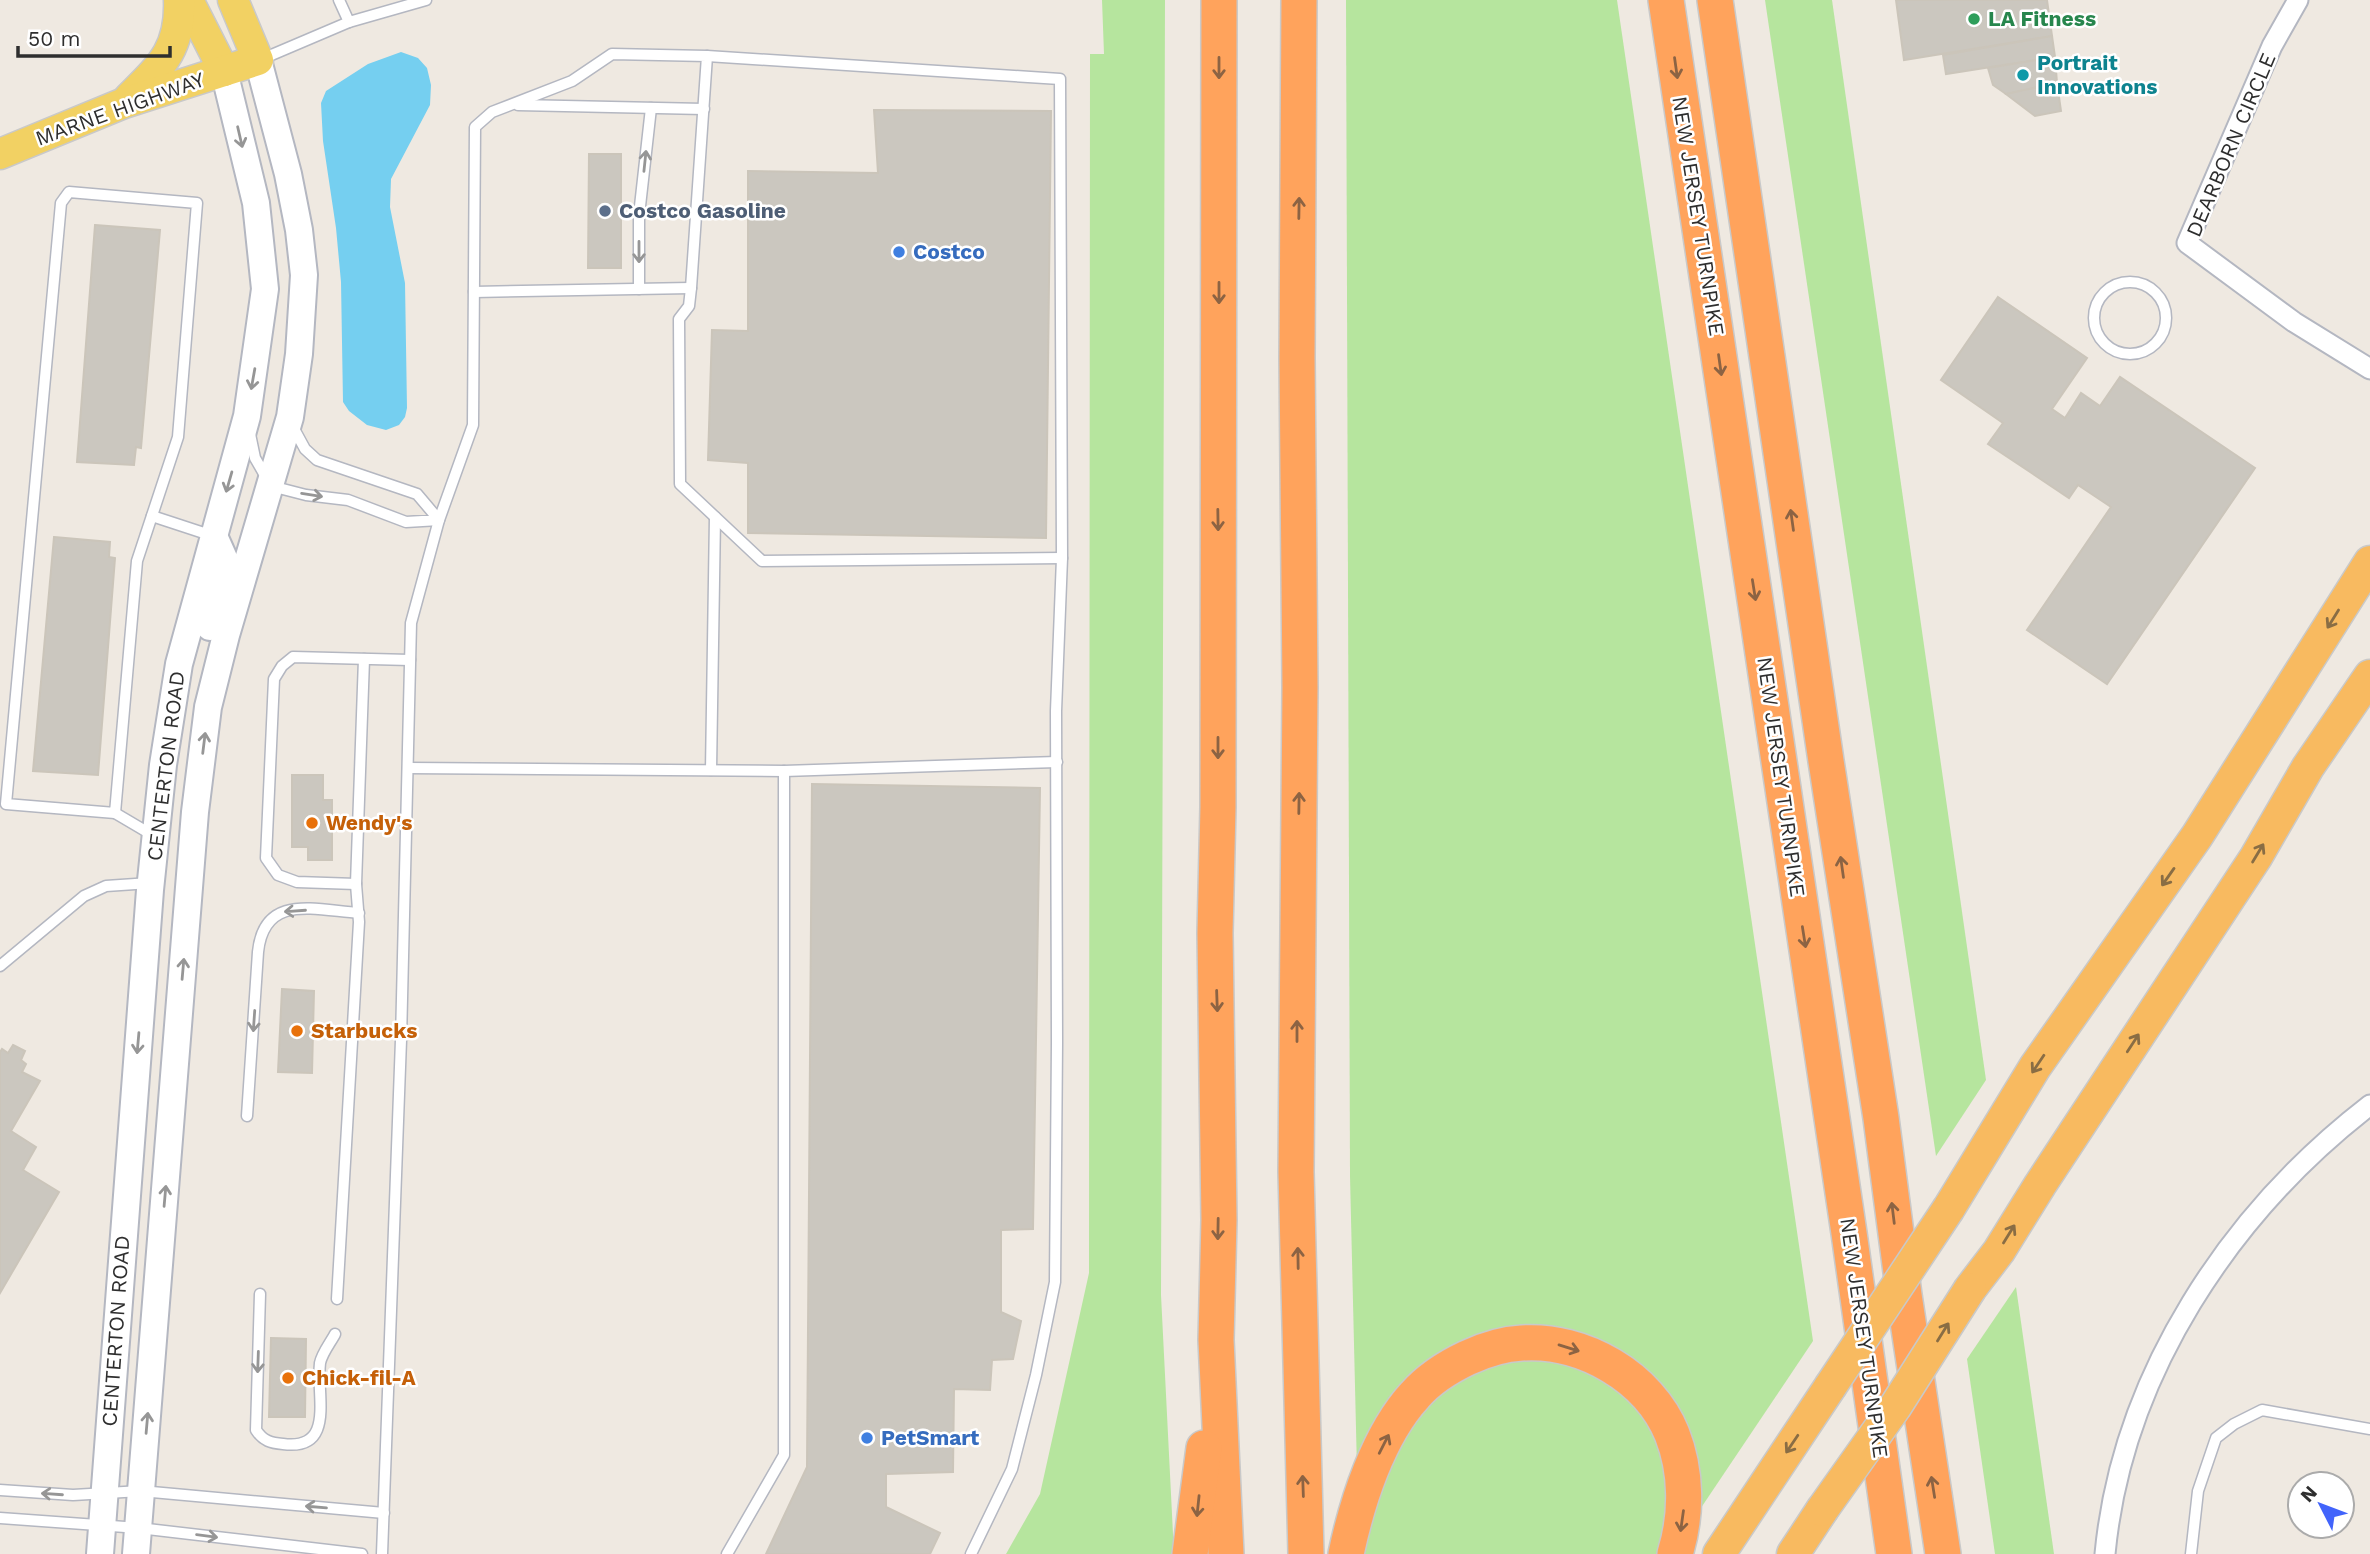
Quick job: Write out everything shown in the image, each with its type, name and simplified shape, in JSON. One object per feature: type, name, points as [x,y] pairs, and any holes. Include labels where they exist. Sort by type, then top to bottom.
[{"type":"highway","points":[[1219,0],[1216,1340],[1226,1554]]},
{"type":"highway","points":[[1299,0],[1297,358],[1300,687],[1296,1172],[1306,1554]]},
{"type":"highway","name":"NEW JERSEY TURNPIKE","points":[[1666,0],[1894,1554]]},
{"type":"highway","points":[[1715,0],[1943,1554]]},
{"type":"highway","points":[[1719,1554],[1949,1208],[2035,1067],[2197,836],[2370,562]]},
{"type":"highway","points":[[1793,1554],[1895,1407],[1970,1289],[1999,1251],[2256,857],[2308,767],[2370,676]]},
{"type":"highway","points":[[1190,1554],[1216,1340]]},
{"type":"highway","points":[[1346,1554],[1354,1518],[1369,1473],[1390,1432],[1415,1395],[1448,1367],[1484,1350],[1522,1342],[1559,1345],[1594,1356],[1626,1376],[1652,1401],[1671,1433],[1682,1468],[1684,1505],[1675,1554]]},
{"type":"main road","points":[[124,103],[153,75],[172,49],[180,14],[179,0]]},
{"type":"main road","name":"CENTERTON ROAD","points":[[100,1554],[151,883],[163,765],[179,663],[247,416],[265,289],[256,202],[224,71],[188,0]]},
{"type":"main road","points":[[233,0],[258,60]]},
{"type":"main road","name":"MARNE HIGHWAY","points":[[0,154],[124,103],[258,60]]},
{"type":"main road","name":"CENTERTON ROAD","points":[[136,1554],[195,812],[208,707],[226,635],[290,417],[299,354],[304,275],[299,230],[288,174],[258,60]]},
{"type":"main road","points":[[208,707],[201,665],[227,565],[214,536]]},
{"type":"street","name":"DEARBORN CIRCLE","points":[[2298,0],[2272,46],[2187,243],[2294,322],[2370,369]]},
{"type":"street","points":[[2105,1554],[2113,1502],[2134,1417],[2169,1342],[2212,1274],[2273,1193],[2307,1157],[2370,1105]]},
{"type":"lane","points":[[339,0],[349,22]]},
{"type":"lane","points":[[258,60],[349,22],[426,0]]},
{"type":"lane","points":[[382,1554],[401,1052],[411,623],[439,520],[473,425],[475,127],[492,112],[572,81],[612,54],[707,56],[1060,79],[1062,558],[1057,762],[1055,1282],[1036,1376],[1012,1469],[971,1554]]},
{"type":"lane","points":[[707,56],[691,288],[689,306],[679,318],[680,484],[762,561],[1062,558]]},
{"type":"lane","points":[[511,105],[704,108]]},
{"type":"lane","points":[[639,289],[639,215],[651,108]]},
{"type":"lane","points":[[115,813],[137,561],[178,437],[197,203],[68,192],[61,203],[6,804],[115,813],[155,837]]},
{"type":"lane","points":[[2119,283],[2143,283],[2162,299],[2167,322],[2163,334],[2147,351],[2135,355],[2112,350],[2096,332],[2095,309],[2099,298],[2108,289],[2119,283]]},
{"type":"lane","points":[[474,292],[691,288]]},
{"type":"lane","points":[[247,416],[255,458],[271,486],[306,495],[348,500],[406,522],[439,520]]},
{"type":"lane","points":[[290,417],[296,435],[305,449],[317,460],[417,495],[439,520]]},
{"type":"lane","points":[[152,516],[214,536]]},
{"type":"lane","points":[[711,770],[715,517]]},
{"type":"lane","points":[[355,884],[297,882],[278,875],[266,858],[274,679],[282,666],[293,657],[410,660]]},
{"type":"lane","points":[[337,1299],[359,913],[355,884],[364,659]]},
{"type":"lane","points":[[408,768],[784,771],[1057,762]]},
{"type":"lane","points":[[727,1554],[784,1455],[784,771]]},
{"type":"lane","points":[[0,966],[84,896],[106,886],[151,883]]},
{"type":"lane","points":[[247,1116],[258,952],[260,936],[267,922],[288,909],[359,913]]},
{"type":"lane","points":[[260,1294],[256,1430],[260,1437],[268,1442],[297,1446],[311,1440],[319,1430],[320,1360],[335,1334]]},
{"type":"lane","points":[[2191,1554],[2198,1491],[2216,1438],[2234,1424],[2262,1410],[2370,1429]]},
{"type":"lane","points":[[0,1490],[74,1495],[141,1491],[384,1513]]},
{"type":"lane","points":[[0,1518],[102,1524],[362,1554]]},
{"type":"green space","points":[[1102,0],[1165,0],[1161,1295],[1174,1554],[1006,1554],[1040,1494],[1089,1273],[1090,54],[1104,54]]},
{"type":"green space","points":[[1346,0],[1617,0],[1813,1341],[1670,1554],[1359,1554],[1350,1176]]},
{"type":"green space","points":[[1765,0],[1832,0],[1986,1080],[1936,1156]]},
{"type":"green space","points":[[2016,1287],[2054,1554],[1995,1554],[1967,1359]]},
{"type":"water","points":[[401,52],[418,58],[427,68],[431,85],[430,105],[391,179],[390,207],[405,283],[407,408],[399,425],[386,430],[367,425],[349,411],[343,402],[341,282],[323,141],[321,103],[326,91],[368,64]]},
{"type":"building","name":"LA Fitness","points":[[1896,0],[2047,0],[2052,36],[1904,60]]},
{"type":"building","points":[[2052,36],[2055,57],[1946,74],[1943,55]]},
{"type":"building","name":"Portrait Innovations","points":[[2055,57],[2057,83],[2006,94],[1993,85],[1988,68]]},
{"type":"building","points":[[2057,83],[2061,111],[2035,116],[2006,94]]},
{"type":"building","name":"Costco","points":[[874,110],[1051,111],[1046,538],[748,533],[748,463],[708,460],[712,330],[748,331],[748,171],[878,173]]},
{"type":"building","name":"Costco Gasoline","points":[[589,154],[621,154],[621,268],[588,268]]},
{"type":"building","points":[[95,225],[160,230],[141,448],[136,447],[134,465],[77,462]]},
{"type":"building","points":[[1998,297],[2087,358],[2052,409],[2065,418],[2081,393],[2100,406],[2120,377],[2255,468],[2107,684],[2027,630],[2111,507],[2078,485],[2069,498],[1988,444],[2003,423],[1941,380]]},
{"type":"building","points":[[54,537],[110,542],[109,557],[115,558],[98,775],[33,771]]},
{"type":"building","name":"Wendy's","points":[[292,775],[323,775],[323,800],[332,800],[332,860],[308,860],[308,847],[292,847]]},
{"type":"building","points":[[812,784],[1040,788],[1033,1229],[1001,1230],[1001,1312],[1021,1321],[1013,1359],[992,1360],[990,1390],[954,1389],[953,1472],[886,1474],[886,1507],[940,1533],[930,1554],[766,1554],[807,1467]]},
{"type":"building","name":"Starbucks","points":[[282,989],[314,991],[312,1073],[278,1072]]},
{"type":"building","points":[[13,1045],[25,1051],[21,1060],[26,1064],[22,1072],[40,1081],[11,1131],[36,1147],[23,1170],[59,1192],[0,1293],[0,1052],[2,1049],[8,1053]]},
{"type":"building","name":"Chick-fil-A","points":[[271,1338],[306,1339],[305,1417],[269,1417]]},
{"type":"place","name":"LA Fitness","points":[[1974,19]]},
{"type":"place","name":"Portrait Innovations","points":[[2023,75]]},
{"type":"place","name":"Costco Gasoline","points":[[605,211]]},
{"type":"place","name":"Costco","points":[[899,252]]},
{"type":"place","name":"Wendy's","points":[[312,823]]},
{"type":"place","name":"Starbucks","points":[[297,1031]]},
{"type":"place","name":"Chick-fil-A","points":[[288,1378]]},
{"type":"place","name":"PetSmart","points":[[867,1438]]}]
